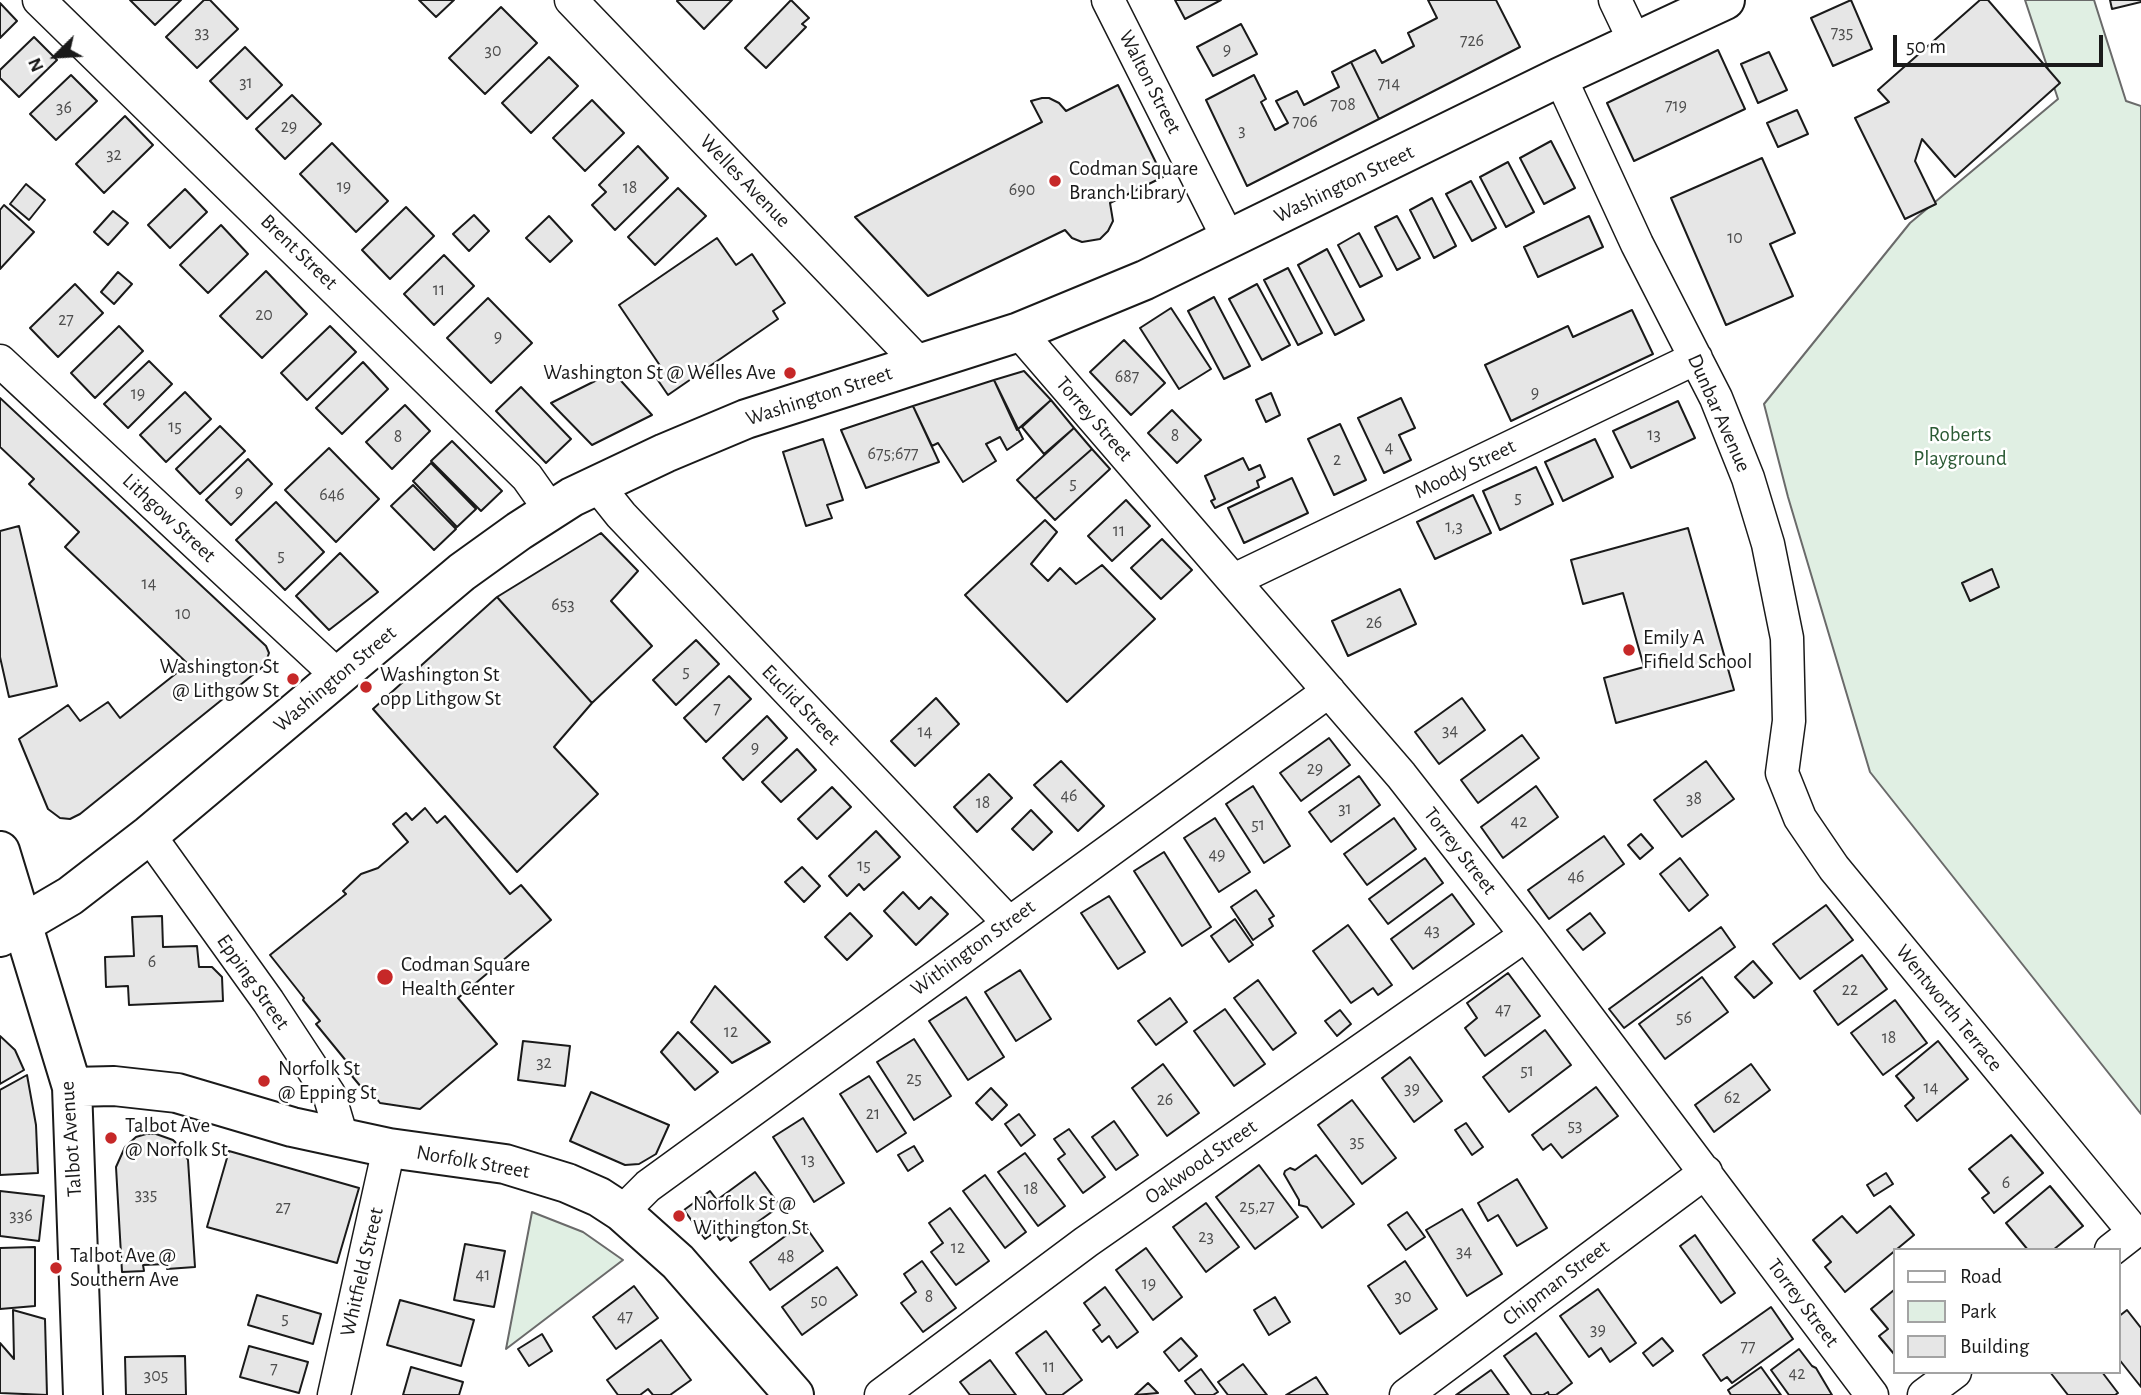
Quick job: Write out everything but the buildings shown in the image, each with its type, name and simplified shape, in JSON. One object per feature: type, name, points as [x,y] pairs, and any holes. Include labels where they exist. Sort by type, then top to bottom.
[{"type":"main road","name":"Washington Street","points":[[12,930],[70,896],[149,835],[462,572],[551,511],[597,485],[746,419],[1018,332],[1145,280],[1635,41],[1726,0]]},
{"type":"main road","name":"Talbot Avenue","points":[[0,851],[12,930],[72,1087],[83,1395]]},
{"type":"main road","name":"Norfolk Street","points":[[72,1087],[114,1086],[177,1093],[275,1123],[390,1148],[505,1164],[567,1183],[599,1197],[622,1212],[678,1262],[794,1395]]},
{"type":"street","name":"Brent Street","points":[[39,0],[508,458],[527,477],[551,511]]},
{"type":"street","name":"Welles Avenue","points":[[570,0],[919,363]]},
{"type":"street","name":"Walton Street","points":[[1108,0],[1229,240]]},
{"type":"street","points":[[1615,0],[1635,41]]},
{"type":"street","name":"Dunbar Avenue","points":[[1560,78],[1637,244],[1716,398],[1748,478],[1769,544],[1787,638],[1789,721],[1782,773]]},
{"type":"street","name":"Torrey Street","points":[[1018,332],[1401,775],[1526,935],[1872,1395]]},
{"type":"street","name":"Moody Street","points":[[1234,580],[1696,358]]},
{"type":"street","name":"Lithgow Street","points":[[0,361],[338,676]]},
{"type":"street","name":"Euclid Street","points":[[597,485],[621,515],[1008,922]]},
{"type":"street","name":"Withington Street","points":[[622,1212],[648,1186],[1329,691]]},
{"type":"street","name":"Wentworth Terrace","points":[[1782,773],[1800,818],[1834,868],[2122,1241]]},
{"type":"street","name":"Epping Street","points":[[149,835],[268,1001],[329,1094],[342,1138]]},
{"type":"street","name":"Oakwood Street","points":[[881,1395],[1086,1242],[1526,935]]},
{"type":"street","name":"Whitfield Street","points":[[334,1395],[390,1148]]},
{"type":"street","name":"Chipman Street","points":[[1406,1395],[1706,1172]]},
{"type":"street","points":[[1924,1395],[1952,1374]]},
{"type":"green space","name":"Roberts Playground","points":[[2025,0],[2094,0],[2126,101],[2141,106],[2141,1114],[1870,772],[1788,497],[1764,404],[1910,223],[2058,99]]},
{"type":"green space","points":[[532,1212],[583,1232],[623,1260],[506,1349]]},
{"type":"place","name":"Codman Square Branch Library","points":[[1055,181]]},
{"type":"place","name":"Washington St @ Welles Ave","points":[[790,373]]},
{"type":"place","name":"Emily A Fifield School","points":[[1629,650]]},
{"type":"place","name":"Washington St @ Lithgow St","points":[[293,679]]},
{"type":"place","name":"Washington St opp Lithgow St","points":[[366,687]]},
{"type":"place","name":"Codman Square Health Center","points":[[385,977]]},
{"type":"place","name":"Norfolk St @ Epping St","points":[[264,1081]]},
{"type":"place","name":"Talbot Ave @ Norfolk St","points":[[111,1138]]},
{"type":"place","name":"Norfolk St @ Withington St","points":[[679,1216]]},
{"type":"place","name":"Talbot Ave @ Southern Ave","points":[[56,1268]]}]
